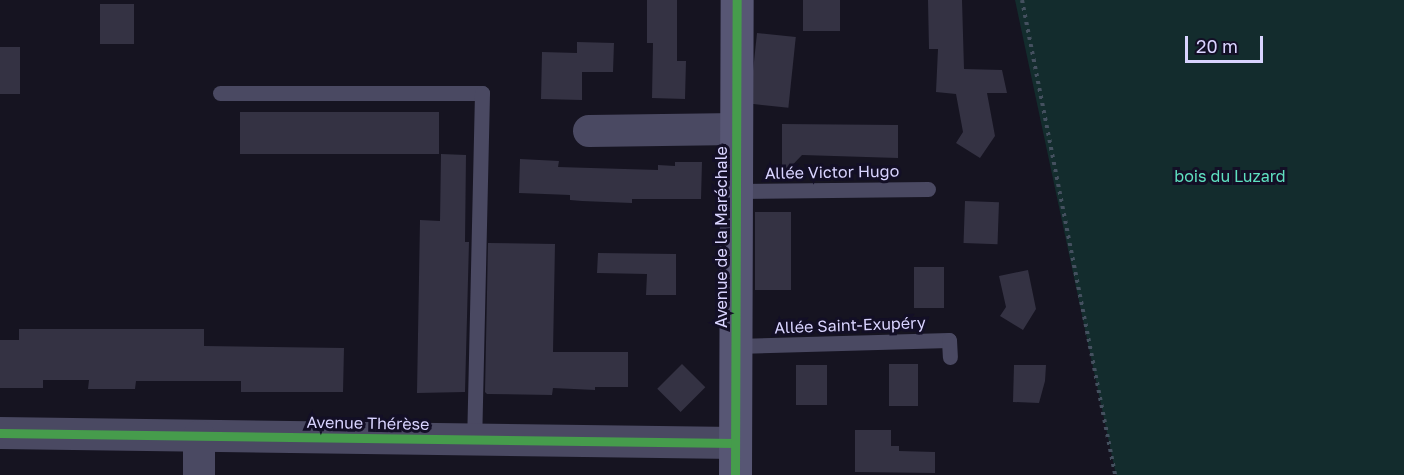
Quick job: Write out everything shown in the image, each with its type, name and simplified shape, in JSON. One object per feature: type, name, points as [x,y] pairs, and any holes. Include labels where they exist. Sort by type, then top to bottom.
[{"type":"street","name":"Avenue de la Maréchale","points":[[735,459],[737,0]]},
{"type":"street","points":[[590,131],[737,129]]},
{"type":"street","name":"Avenue Thérèse","points":[[0,433],[474,440],[735,459]]},
{"type":"street","points":[[199,436],[199,475]]},
{"type":"lane","points":[[220,93],[482,93],[474,440]]},
{"type":"lane","name":"Allée Victor Hugo","points":[[736,191],[928,189]]},
{"type":"lane","name":"Allée Saint-Exupéry","points":[[735,346],[949,340],[950,357]]},
{"type":"path","points":[[1022,0],[1115,475]]},
{"type":"green space","name":"bois du Luzard","points":[[1015,0],[1404,0],[1404,475],[1116,475]]},
{"type":"building","points":[[647,0],[677,0],[677,61],[686,61],[685,99],[652,98],[653,43],[647,43]]},
{"type":"building","points":[[803,0],[840,0],[840,31],[803,31]]},
{"type":"building","points":[[928,0],[962,0],[964,69],[1002,70],[1007,93],[987,93],[995,136],[980,158],[956,143],[963,132],[956,94],[936,92],[938,49],[929,49]]},
{"type":"building","points":[[100,4],[134,4],[134,44],[100,44]]},
{"type":"building","points":[[757,33],[796,37],[788,108],[750,104]]},
{"type":"building","points":[[577,42],[614,43],[613,72],[582,72],[582,100],[541,99],[542,52],[577,53]]},
{"type":"building","points":[[0,47],[20,47],[20,94],[0,94]]},
{"type":"building","points":[[240,112],[439,112],[439,154],[240,154]]},
{"type":"building","points":[[782,124],[898,125],[898,158],[802,155],[782,176]]},
{"type":"building","points":[[441,154],[466,155],[465,242],[469,242],[465,392],[417,393],[420,220],[440,221]]},
{"type":"building","points":[[520,159],[559,161],[558,167],[658,170],[658,165],[675,166],[675,162],[702,162],[701,199],[632,199],[632,203],[570,200],[570,195],[519,193]]},
{"type":"building","points":[[965,201],[999,202],[998,244],[964,243]]},
{"type":"building","points":[[755,212],[791,212],[791,290],[755,290]]},
{"type":"building","points":[[488,243],[555,244],[553,352],[628,352],[628,387],[595,387],[595,390],[553,388],[552,395],[487,394],[485,392]]},
{"type":"building","points":[[598,253],[676,254],[676,295],[646,295],[647,274],[597,273]]},
{"type":"building","points":[[914,267],[944,267],[944,308],[914,308]]},
{"type":"building","points":[[1028,270],[1036,309],[1023,330],[1000,316],[1006,307],[999,276]]},
{"type":"building","points":[[19,329],[204,329],[204,346],[344,348],[343,392],[241,392],[241,381],[136,381],[135,389],[88,389],[89,380],[43,380],[43,388],[0,388],[0,340],[19,340]]},
{"type":"building","points":[[682,364],[705,387],[681,412],[657,389]]},
{"type":"building","points":[[889,364],[918,364],[918,406],[889,406]]},
{"type":"building","points":[[796,365],[827,365],[827,405],[796,405]]},
{"type":"building","points":[[1014,365],[1046,365],[1045,381],[1039,403],[1013,402]]},
{"type":"building","points":[[855,430],[891,430],[891,446],[899,446],[899,451],[935,452],[935,473],[855,472]]},
{"type":"cycle path","points":[[735,475],[737,0]]},
{"type":"cycle path","points":[[0,433],[735,443]]}]
